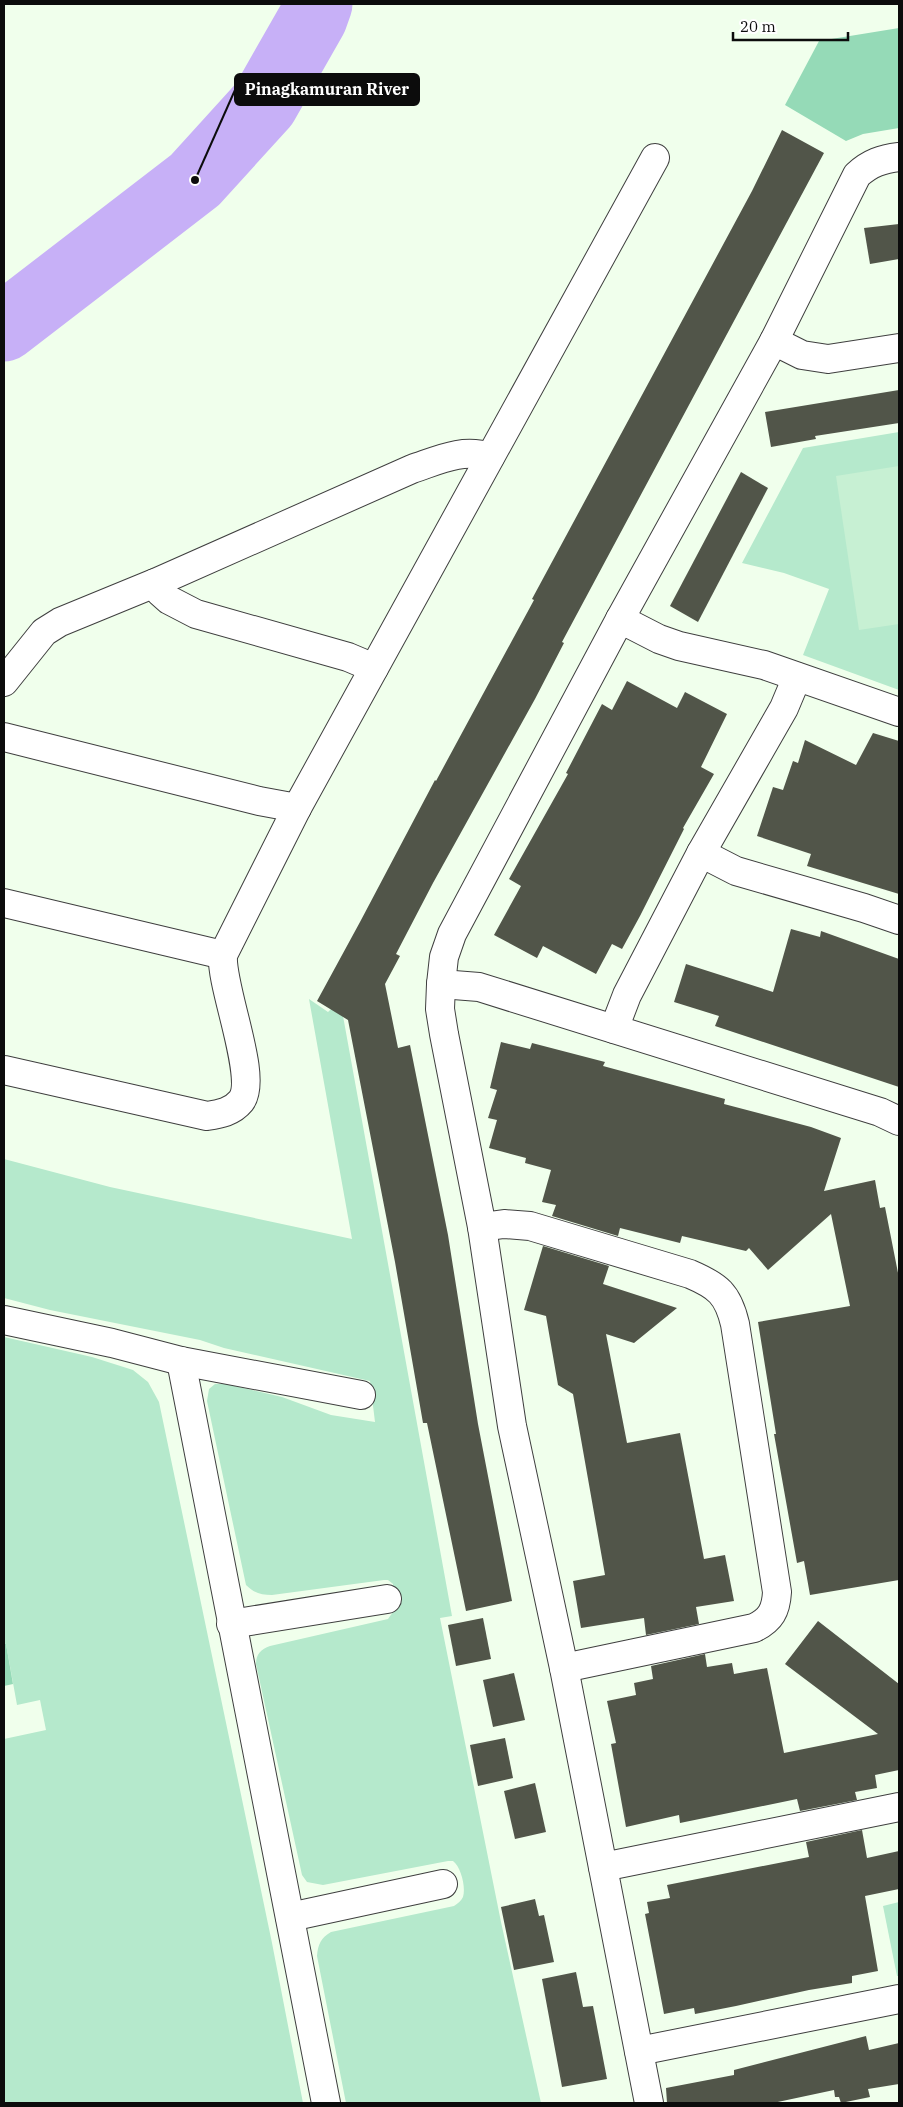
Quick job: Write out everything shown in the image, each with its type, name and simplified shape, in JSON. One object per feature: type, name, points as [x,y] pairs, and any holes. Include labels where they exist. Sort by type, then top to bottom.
[{"type":"street","points":[[649,2103],[564,1668],[514,1434],[482,1227],[440,1010],[444,957],[452,934],[620,619],[774,342],[857,175],[866,166],[877,161],[899,157]]},
{"type":"street","points":[[4,1070],[207,1116],[222,1114],[232,1110],[242,1100],[246,1088],[239,1039],[222,966],[223,955],[297,808],[655,158]]},
{"type":"street","points":[[774,342],[802,355],[828,359],[899,348]]},
{"type":"street","points":[[4,682],[44,632],[60,622],[155,583],[450,455],[479,453],[490,456]]},
{"type":"street","points":[[155,583],[160,592],[169,600],[196,614],[348,657],[374,668]]},
{"type":"street","points":[[620,619],[659,639],[679,646],[764,665],[899,712]]},
{"type":"street","points":[[614,1029],[627,995],[701,853],[784,708],[798,677]]},
{"type":"street","points":[[4,737],[259,801],[297,808]]},
{"type":"street","points":[[701,853],[736,871],[899,920]]},
{"type":"street","points":[[4,903],[223,955]]},
{"type":"street","points":[[441,984],[478,987],[880,1112],[899,1121]]},
{"type":"street","points":[[482,1227],[504,1224],[530,1226],[690,1274],[708,1282],[723,1293],[731,1307],[735,1324],[777,1592],[776,1606],[771,1616],[764,1623],[754,1628],[564,1668]]},
{"type":"street","points":[[4,1320],[112,1343],[181,1361],[361,1395]]},
{"type":"street","points":[[181,1361],[326,2103]]},
{"type":"street","points":[[232,1624],[387,1599]]},
{"type":"street","points":[[603,1867],[899,1808]]},
{"type":"street","points":[[290,1917],[443,1884]]},
{"type":"street","points":[[639,2051],[899,1999]]},
{"type":"green space","points":[[899,28],[899,128],[863,134],[846,141],[785,105],[819,41]]},
{"type":"green space","points":[[899,432],[899,690],[803,655],[829,589],[784,573],[742,563],[803,448]]},
{"type":"green space","points":[[899,466],[899,624],[859,630],[836,476]]},
{"type":"green space","points":[[309,999],[328,1012],[337,1003],[341,1005],[452,1616],[440,1618],[501,1922],[541,2103],[346,2103],[317,1956],[321,1942],[331,1932],[454,1906],[463,1897],[463,1883],[460,1872],[453,1861],[323,1885],[307,1882],[302,1875],[256,1664],[257,1657],[262,1650],[270,1646],[388,1619],[395,1609],[393,1584],[388,1580],[384,1580],[272,1595],[258,1593],[246,1585],[207,1401],[209,1389],[215,1384],[226,1384],[282,1397],[331,1415],[375,1422],[370,1381],[224,1348],[200,1340],[50,1310],[4,1298],[4,1159],[110,1187],[352,1239]]},
{"type":"green space","points":[[4,1337],[92,1357],[133,1370],[148,1382],[159,1402],[272,1943],[303,2103],[4,2103],[4,1739],[46,1730],[40,1700],[17,1705],[6,1644],[4,1643]]},
{"type":"green space","points":[[4,1643],[6,1644],[13,1684],[4,1686]]},
{"type":"green space","points":[[899,1902],[899,1976],[897,1976],[883,1906]]},
{"type":"building","points":[[782,130],[824,153],[562,642],[564,643],[535,699],[433,883],[396,954],[400,956],[385,984],[398,1048],[410,1045],[448,1235],[478,1424],[512,1601],[466,1611],[427,1423],[423,1423],[395,1262],[348,1020],[317,1001],[534,600],[532,599],[752,191]]},
{"type":"building","points":[[899,224],[899,259],[870,264],[864,228]]},
{"type":"building","points":[[899,390],[899,423],[815,436],[816,439],[771,447],[765,412]]},
{"type":"building","points":[[741,472],[768,488],[698,622],[670,606]]},
{"type":"building","points":[[627,681],[677,708],[685,692],[727,714],[701,767],[714,774],[683,828],[622,949],[612,944],[596,974],[543,946],[537,958],[494,935],[521,886],[509,879],[568,774],[566,773],[602,704],[612,710]]},
{"type":"building","points":[[873,733],[899,741],[899,894],[807,866],[811,854],[757,836],[773,787],[783,790],[793,761],[798,763],[805,740],[856,765]]},
{"type":"building","points":[[791,929],[820,937],[821,931],[899,959],[899,1087],[715,1026],[719,1016],[674,1002],[686,964],[773,992]]},
{"type":"building","points":[[501,1042],[530,1049],[532,1043],[605,1062],[603,1066],[725,1099],[724,1104],[811,1127],[841,1138],[824,1191],[875,1180],[880,1208],[885,1207],[899,1278],[899,1580],[810,1595],[804,1561],[797,1563],[774,1434],[776,1434],[758,1322],[850,1306],[831,1214],[768,1270],[749,1248],[746,1251],[682,1236],[680,1243],[620,1228],[618,1236],[552,1216],[556,1205],[542,1202],[551,1170],[525,1163],[526,1158],[489,1148],[497,1120],[488,1118],[497,1090],[490,1088]]},
{"type":"building","points":[[543,1246],[609,1266],[603,1284],[677,1308],[634,1343],[606,1334],[627,1443],[680,1433],[704,1559],[725,1555],[734,1601],[696,1607],[699,1624],[646,1635],[644,1618],[581,1628],[573,1581],[605,1575],[573,1394],[558,1385],[546,1316],[524,1310]]},
{"type":"building","points":[[483,1618],[491,1659],[456,1666],[448,1625]]},
{"type":"building","points":[[818,1621],[899,1684],[899,1770],[875,1775],[877,1788],[855,1792],[857,1800],[800,1811],[797,1799],[680,1823],[679,1815],[626,1827],[611,1744],[616,1743],[607,1701],[636,1695],[634,1683],[653,1679],[651,1666],[705,1654],[707,1667],[732,1663],[734,1674],[767,1668],[784,1753],[878,1734],[785,1664]]},
{"type":"building","points":[[514,1673],[525,1720],[493,1727],[483,1680]]},
{"type":"building","points":[[505,1738],[513,1778],[478,1786],[470,1745]]},
{"type":"building","points":[[535,1783],[546,1832],[515,1839],[504,1791]]},
{"type":"building","points":[[862,1830],[867,1858],[899,1851],[899,1889],[865,1896],[878,1971],[852,1976],[852,1983],[695,2014],[694,2008],[664,2014],[645,1914],[649,1913],[647,1902],[670,1898],[667,1885],[809,1857],[806,1842]]},
{"type":"building","points":[[535,1899],[539,1916],[544,1915],[554,1962],[514,1970],[501,1907]]},
{"type":"building","points":[[576,1972],[583,2007],[593,2006],[607,2079],[562,2087],[542,1979]]},
{"type":"building","points":[[866,2036],[869,2050],[899,2043],[899,2084],[868,2089],[870,2097],[841,2103],[839,2097],[835,2097],[834,2090],[773,2103],[667,2103],[666,2088],[734,2075],[734,2070]]},
{"type":"waterway","points":[[4,327],[195,180],[264,104],[313,18],[318,4]]},
{"type":"place","name":"Pinagkamuran River","points":[[195,180]]}]
